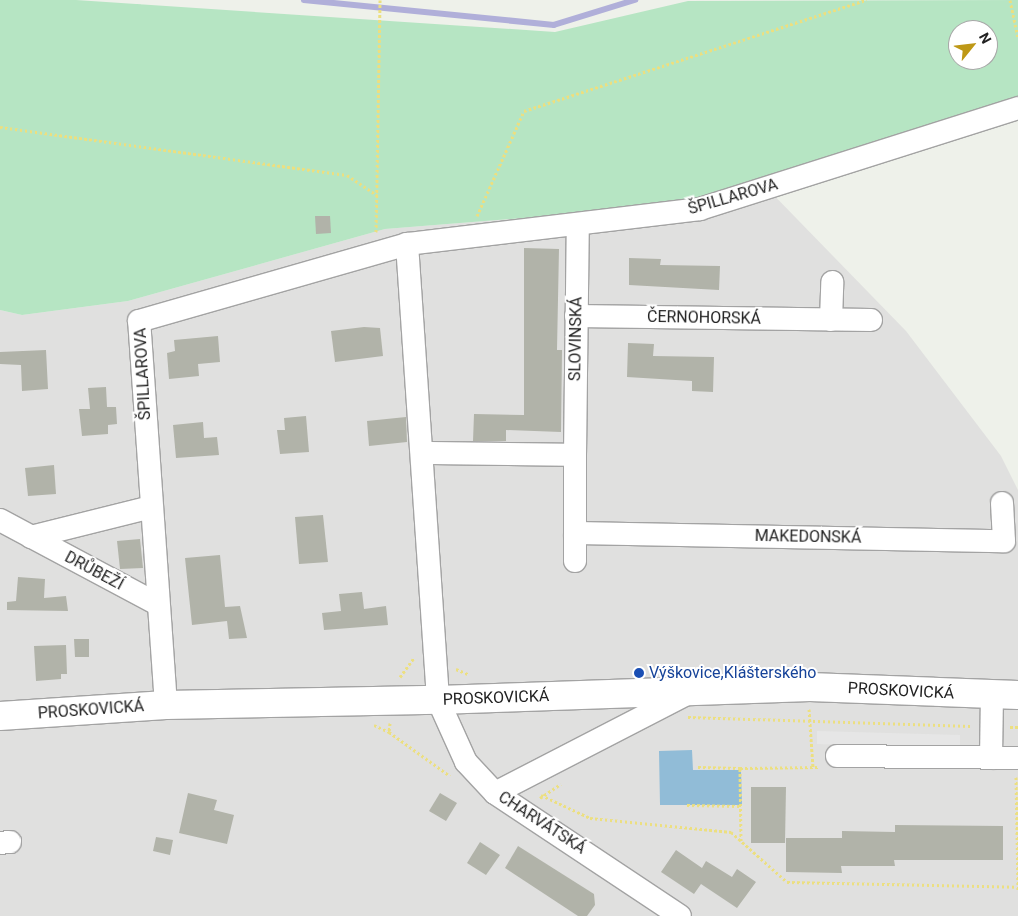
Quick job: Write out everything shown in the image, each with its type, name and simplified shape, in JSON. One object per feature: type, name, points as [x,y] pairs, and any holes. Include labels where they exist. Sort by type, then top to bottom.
[{"type":"street","name":"ŠPILLAROVA","points":[[166,705],[157,604],[139,321],[407,244],[700,210],[1018,108]]},
{"type":"street","name":"SLOVINSKÁ","points":[[574,561],[578,224]]},
{"type":"street","points":[[407,244],[438,700]]},
{"type":"street","points":[[831,320],[832,282]]},
{"type":"street","name":"ČERNOHORSKÁ","points":[[576,316],[871,320]]},
{"type":"street","points":[[422,453],[575,455]]},
{"type":"street","name":"MAKEDONSKÁ","points":[[575,533],[1004,541],[1002,503]]},
{"type":"street","name":"DRŮBEŽÍ","points":[[31,537],[151,507]]},
{"type":"street","name":"DRŮBEŽÍ","points":[[0,520],[157,604]]},
{"type":"street","name":"PROSKOVICKÁ","points":[[0,716],[166,705],[438,700],[810,687],[1005,695],[992,726],[991,758]]},
{"type":"street","points":[[495,793],[693,691]]},
{"type":"street","name":"CHARVÁTSKÁ","points":[[438,700],[466,762],[495,793],[680,916]]},
{"type":"street","points":[[829,761],[991,758],[1017,762]]},
{"type":"path","points":[[376,253],[378,19],[380,0]]},
{"type":"path","points":[[467,237],[524,111],[866,0]]},
{"type":"path","points":[[1010,0],[1018,38]]},
{"type":"path","points":[[0,126],[347,176],[377,195]]},
{"type":"path","points":[[434,640],[429,640],[394,684],[389,701],[389,732],[451,777]]},
{"type":"path","points":[[452,663],[462,674],[477,675]]},
{"type":"path","points":[[682,717],[1018,727]]},
{"type":"path","points":[[808,722],[813,767]]},
{"type":"path","points":[[698,767],[813,767],[829,761]]},
{"type":"path","points":[[542,795],[590,818],[731,832],[787,882],[1018,889],[1017,762]]},
{"type":"path","points":[[740,768],[741,842]]},
{"type":"path","points":[[528,815],[542,795],[566,781]]},
{"type":"path","points":[[687,805],[741,806]]},
{"type":"shaded area","points":[[761,182],[906,331],[1001,456],[1018,490],[1018,916],[0,916],[0,310],[22,315],[128,301],[385,229],[685,205]]},
{"type":"shaded area","points":[[817,731],[960,735],[960,749],[817,744]]},
{"type":"shaded area","points":[[692,750],[693,770],[741,770],[742,805],[660,805],[659,751]]},
{"type":"green space","points":[[0,0],[76,0],[555,32],[688,1],[1018,0],[1018,99],[685,205],[385,229],[128,301],[22,315],[0,310]]},
{"type":"building","points":[[315,216],[330,216],[331,233],[316,234]]},
{"type":"building","points":[[524,248],[559,249],[557,350],[562,350],[561,432],[506,430],[506,441],[473,441],[474,414],[524,415]]},
{"type":"building","points":[[629,258],[661,259],[660,265],[720,266],[719,290],[629,285]]},
{"type":"building","points":[[364,327],[380,328],[383,356],[335,362],[331,331]]},
{"type":"building","points":[[218,336],[220,362],[198,364],[199,376],[169,379],[167,353],[175,351],[174,340]]},
{"type":"building","points":[[628,343],[654,344],[653,356],[714,357],[713,392],[692,391],[692,381],[627,377]]},
{"type":"building","points":[[46,350],[48,389],[22,391],[21,365],[0,364],[0,352]]},
{"type":"building","points":[[106,387],[107,407],[116,407],[117,424],[108,425],[108,434],[82,436],[79,409],[90,409],[88,388]]},
{"type":"building","points":[[306,416],[309,452],[280,454],[277,430],[285,430],[284,418]]},
{"type":"building","points":[[406,417],[407,442],[369,446],[367,421]]},
{"type":"building","points":[[203,422],[204,438],[217,437],[219,455],[176,458],[173,425]]},
{"type":"building","points":[[54,465],[56,494],[28,496],[25,468]]},
{"type":"building","points":[[323,515],[328,562],[299,564],[295,517]]},
{"type":"building","points":[[140,539],[143,568],[120,569],[117,541]]},
{"type":"building","points":[[220,555],[225,607],[240,606],[247,638],[229,639],[227,621],[192,625],[185,558]]},
{"type":"building","points":[[18,577],[45,579],[44,598],[66,596],[68,611],[7,610],[7,602],[16,601]]},
{"type":"building","points":[[362,592],[364,609],[386,606],[388,625],[324,630],[322,613],[341,611],[339,594]]},
{"type":"building","points":[[74,639],[89,639],[89,657],[75,657]]},
{"type":"building","points":[[66,645],[67,674],[61,674],[61,679],[36,681],[34,646]]},
{"type":"building","points":[[751,787],[786,787],[785,843],[751,843]]},
{"type":"building","points":[[188,793],[217,800],[214,810],[234,815],[227,844],[179,833]]},
{"type":"building","points":[[440,793],[457,803],[446,821],[429,811]]},
{"type":"building","points":[[895,825],[1003,826],[1003,860],[894,860],[895,866],[841,866],[842,873],[786,872],[786,838],[842,838],[842,831],[895,832]]},
{"type":"building","points":[[156,837],[173,840],[170,855],[153,851]]},
{"type":"building","points":[[480,842],[500,855],[486,875],[467,863]]},
{"type":"building","points":[[518,846],[594,894],[595,905],[587,916],[578,916],[505,868]]},
{"type":"building","points":[[676,850],[702,868],[706,861],[732,877],[737,869],[756,882],[737,908],[701,884],[694,894],[661,872]]},
{"type":"waterway","points":[[304,0],[554,25],[635,0]]},
{"type":"place","name":"Výškovice,Klášterského","points":[[639,673]]}]
